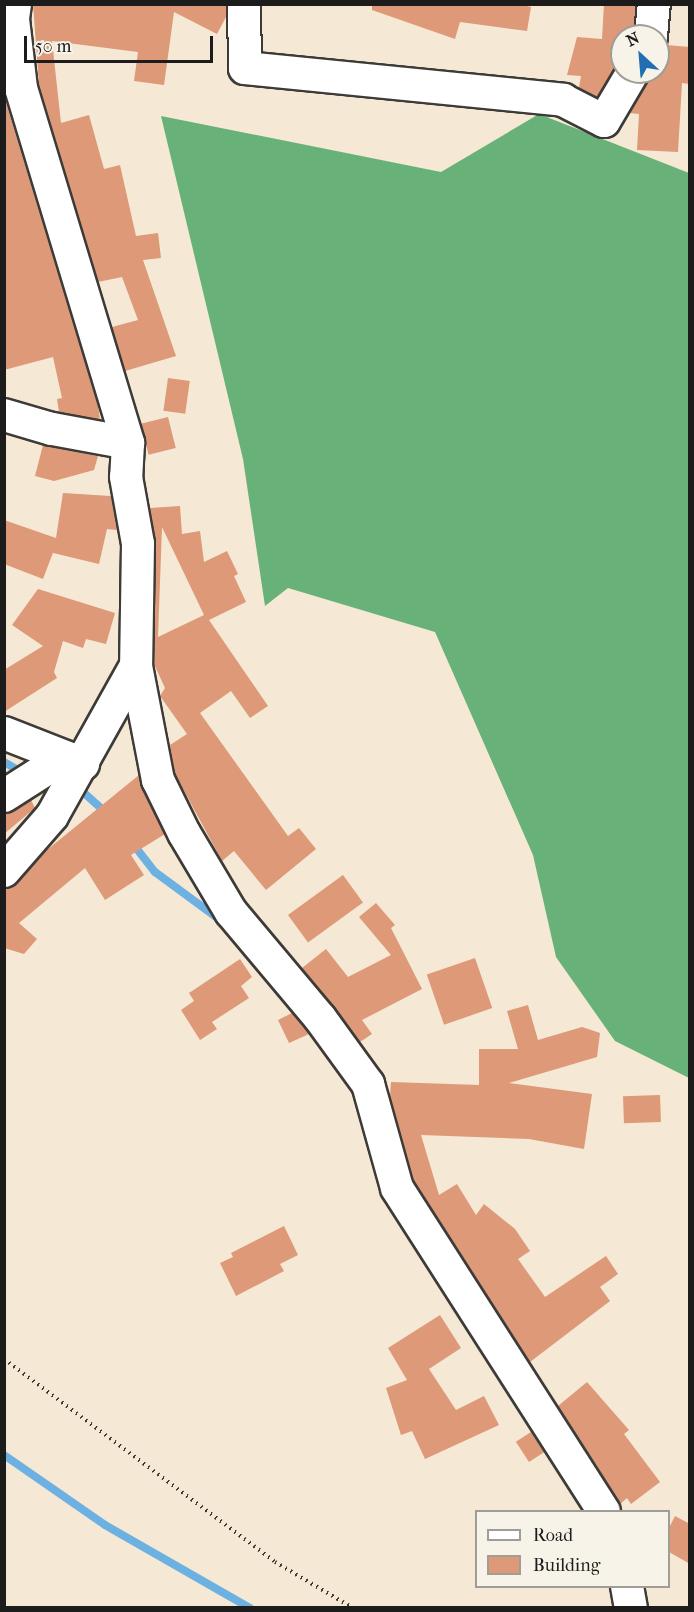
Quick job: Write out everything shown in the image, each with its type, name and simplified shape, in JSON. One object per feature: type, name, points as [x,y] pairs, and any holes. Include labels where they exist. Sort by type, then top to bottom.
[{"type":"street","points":[[15,4],[13,19],[21,88],[128,443],[126,477],[138,544],[136,666],[158,780],[184,832],[231,912],[320,1018],[369,1084],[397,1188],[603,1510]]},
{"type":"street","points":[[244,4],[245,68],[562,100],[603,121],[626,84]]},
{"type":"street","points":[[652,24],[654,4]]},
{"type":"street","points":[[4,415],[52,429],[128,443]]},
{"type":"street","points":[[4,871],[52,816],[74,761],[136,666]]},
{"type":"street","points":[[4,733],[74,761]]},
{"type":"street","points":[[4,796],[74,761]]},
{"type":"street","points":[[627,1588],[631,1608]]},
{"type":"path","points":[[4,1359],[275,1562],[353,1608]]},
{"type":"green space","points":[[539,114],[689,173],[689,1078],[615,1041],[556,957],[533,855],[435,632],[288,588],[265,606],[243,459],[161,116],[441,172]]},
{"type":"building","points":[[33,4],[226,4],[226,17],[217,34],[174,12],[164,85],[134,81],[138,52],[52,41],[61,123],[89,115],[104,169],[120,165],[136,236],[158,233],[161,258],[143,260],[176,356],[125,371],[112,327],[138,320],[122,277],[98,282],[39,84]]},
{"type":"building","points":[[372,4],[519,4],[531,7],[527,31],[460,22],[455,39],[372,10]]},
{"type":"building","points":[[604,4],[636,4],[634,24],[610,24],[610,77],[597,97],[579,88],[581,76],[567,75],[577,37],[602,39]]},
{"type":"building","points":[[670,45],[690,47],[690,84],[682,83],[678,152],[637,150],[639,114],[630,113],[645,84],[670,84]]},
{"type":"building","points":[[4,96],[98,405],[100,420],[59,412],[57,399],[62,398],[53,357],[4,370]]},
{"type":"building","points":[[168,378],[190,381],[185,414],[163,411]]},
{"type":"building","points":[[168,417],[176,448],[149,455],[141,424]]},
{"type":"building","points":[[43,445],[98,456],[94,470],[54,481],[35,476]]},
{"type":"building","points":[[63,493],[111,496],[117,530],[107,529],[99,564],[53,553],[54,550],[43,579],[4,564],[4,520],[56,538]]},
{"type":"building","points":[[180,506],[182,534],[200,531],[204,562],[227,551],[238,574],[234,576],[246,602],[209,620],[268,706],[250,718],[231,691],[200,713],[288,836],[299,828],[316,849],[266,890],[234,851],[222,861],[175,774],[170,745],[187,734],[160,696],[165,688],[154,664],[156,544],[150,508]],"holes":[[[162,527],[204,615],[158,637]]]},
{"type":"building","points":[[38,589],[115,613],[106,644],[86,639],[83,648],[63,641],[54,672],[57,678],[4,712],[4,670],[43,646],[12,625]]},
{"type":"building","points":[[139,775],[165,834],[131,855],[144,875],[105,900],[85,868],[19,923],[37,939],[24,954],[4,948],[4,888],[17,883],[42,854]]},
{"type":"building","points":[[31,800],[35,808],[4,834],[4,814]]},
{"type":"building","points":[[343,875],[363,903],[308,942],[288,915]]},
{"type":"building","points":[[376,903],[395,925],[391,928],[422,989],[362,1020],[372,1034],[360,1042],[302,968],[326,949],[348,977],[391,955],[359,917]]},
{"type":"building","points":[[475,958],[492,1008],[444,1025],[427,975]]},
{"type":"building","points":[[240,959],[252,977],[241,986],[249,998],[212,1022],[217,1029],[200,1040],[181,1010],[194,1001],[189,993]]},
{"type":"building","points":[[528,1005],[538,1040],[582,1027],[600,1033],[597,1057],[509,1083],[592,1094],[584,1149],[529,1139],[421,1135],[439,1195],[457,1184],[476,1215],[484,1204],[515,1229],[530,1251],[518,1259],[545,1297],[606,1256],[618,1274],[600,1287],[610,1301],[530,1362],[414,1181],[390,1096],[391,1082],[479,1085],[479,1049],[518,1049],[507,1011]]},
{"type":"building","points":[[292,1013],[309,1034],[289,1043],[278,1020]]},
{"type":"building","points":[[660,1095],[661,1122],[624,1123],[623,1096]]},
{"type":"building","points":[[284,1226],[298,1255],[280,1264],[284,1271],[236,1296],[220,1263],[233,1257],[231,1253]]},
{"type":"building","points":[[440,1315],[461,1348],[429,1369],[456,1410],[484,1396],[499,1425],[425,1459],[412,1431],[401,1435],[386,1388],[407,1380],[388,1348]]},
{"type":"building","points":[[587,1382],[629,1430],[624,1434],[660,1482],[631,1504],[627,1498],[620,1504],[558,1406]]},
{"type":"building","points":[[531,1432],[544,1452],[529,1462],[516,1442]]},
{"type":"building","points":[[675,1516],[690,1524],[690,1564],[670,1553],[670,1526]]},
{"type":"waterway","points":[[4,762],[25,774]]},
{"type":"waterway","points":[[83,792],[105,812]]},
{"type":"waterway","points":[[133,844],[155,872],[220,920]]},
{"type":"waterway","points":[[4,1455],[105,1525],[250,1608]]}]
